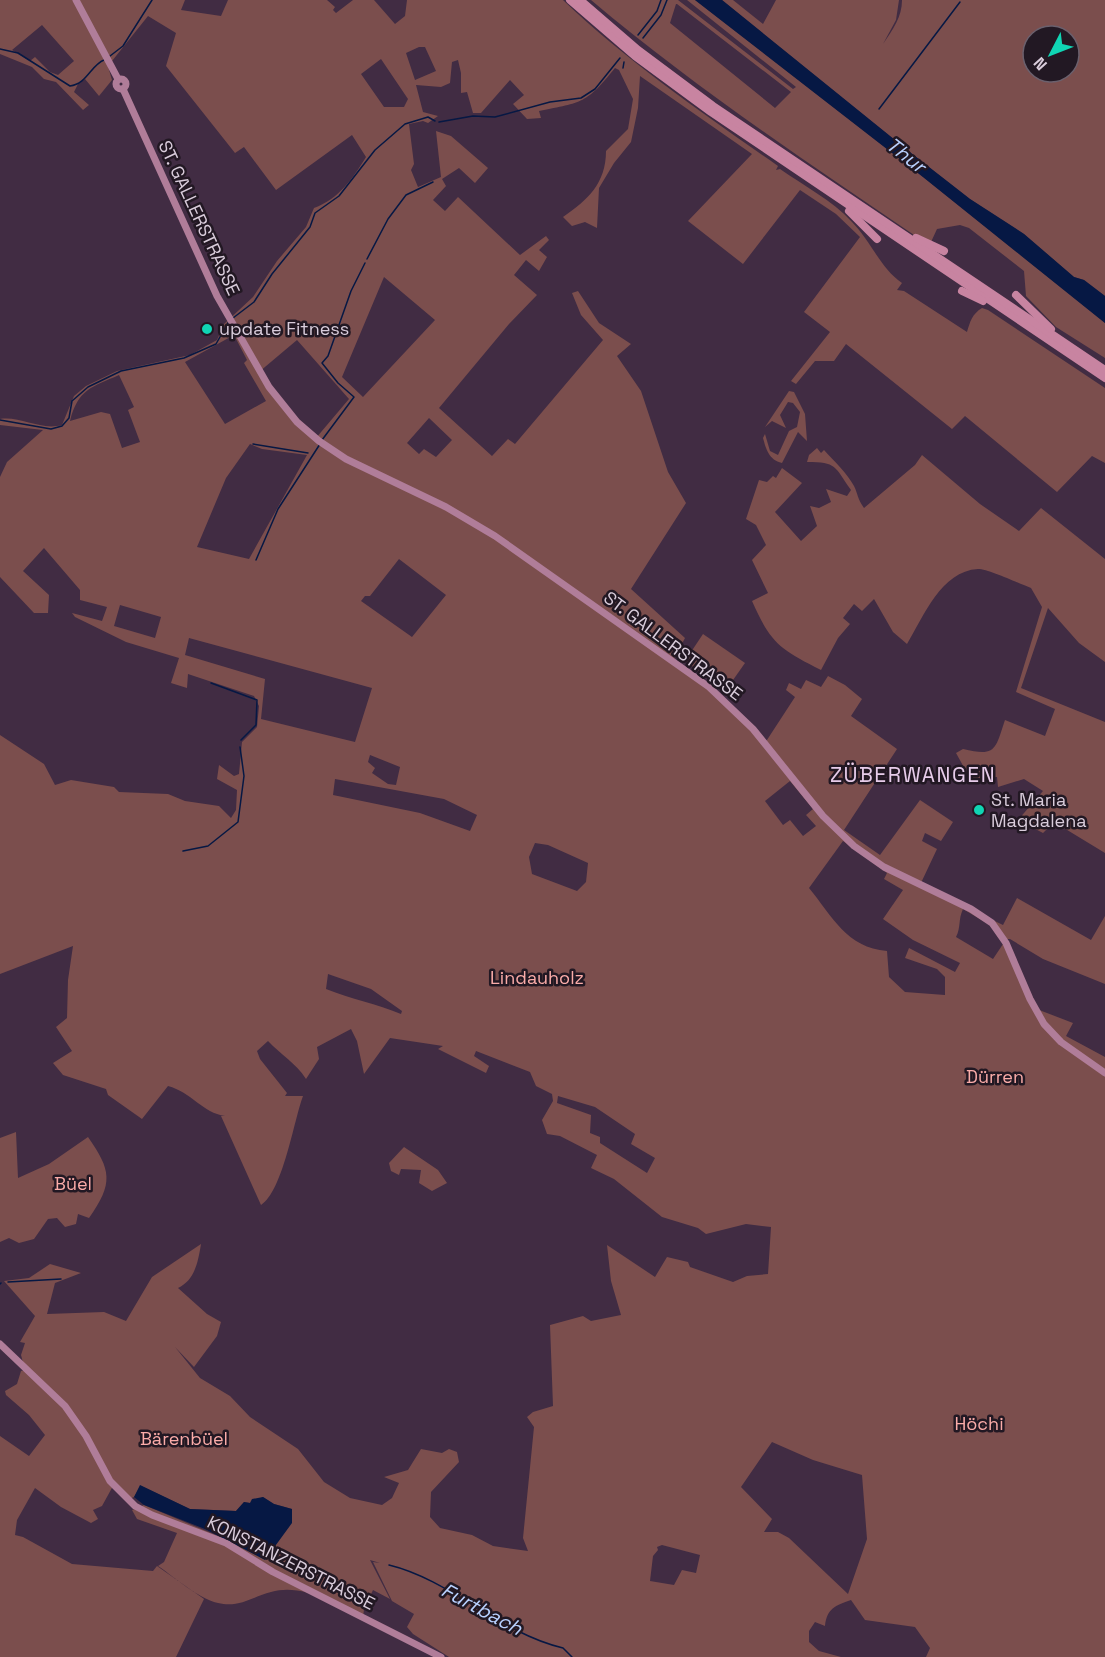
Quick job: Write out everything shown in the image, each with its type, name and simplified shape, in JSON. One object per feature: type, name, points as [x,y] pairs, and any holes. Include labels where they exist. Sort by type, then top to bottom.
[{"type":"highway","points":[[570,0],[660,75],[788,161],[876,216],[1105,370]]},
{"type":"highway","points":[[580,0],[678,80],[817,184],[877,239]]},
{"type":"highway","points":[[817,184],[1105,378]]},
{"type":"highway","points":[[876,216],[944,251]]},
{"type":"highway","points":[[962,291],[1030,328]]},
{"type":"highway","points":[[1016,295],[1048,327],[1086,357]]},
{"type":"main road","name":"ST. GALLERSTRASSE","points":[[76,0],[118,79],[125,81],[123,89],[189,239],[230,320],[274,394],[291,415],[321,442],[356,464],[424,496],[495,536],[709,687],[753,729],[823,816],[854,846],[892,872],[971,909],[992,923],[1006,943],[1030,999],[1044,1024],[1061,1042],[1105,1073]]},
{"type":"main road","name":"KONSTANZERSTRASSE","points":[[0,1344],[65,1406],[84,1433],[110,1481],[135,1506],[152,1515],[226,1543],[273,1572],[441,1657]]},
{"type":"green space","points":[[0,0],[185,0],[181,10],[221,16],[228,0],[327,0],[335,7],[333,10],[336,13],[353,0],[374,0],[395,24],[405,16],[407,0],[563,0],[641,66],[778,166],[776,170],[780,169],[844,214],[859,229],[888,270],[902,283],[897,290],[904,291],[967,332],[976,313],[982,308],[988,310],[1105,388],[1105,463],[1092,456],[1057,492],[965,416],[952,429],[846,344],[834,361],[815,361],[796,384],[791,381],[830,332],[804,312],[860,237],[836,214],[800,190],[743,264],[688,221],[752,154],[640,76],[638,108],[631,142],[614,163],[599,188],[597,228],[585,222],[572,226],[563,217],[594,190],[603,172],[606,151],[628,129],[633,99],[619,70],[615,68],[597,89],[583,100],[539,111],[541,118],[527,119],[513,104],[524,95],[510,80],[481,113],[473,113],[467,92],[461,93],[461,73],[458,60],[452,62],[450,83],[441,87],[416,85],[423,112],[438,116],[428,123],[423,121],[409,124],[414,164],[411,170],[418,187],[441,177],[436,131],[451,136],[488,168],[475,183],[459,168],[442,179],[446,186],[433,200],[445,211],[458,197],[520,255],[546,236],[549,240],[539,250],[547,257],[539,271],[526,260],[514,275],[537,295],[509,324],[439,408],[492,456],[508,439],[515,444],[603,340],[581,315],[572,293],[578,291],[599,323],[631,344],[617,356],[641,391],[668,472],[686,503],[631,589],[685,638],[673,661],[691,674],[765,743],[795,697],[786,690],[789,683],[801,689],[806,680],[821,687],[828,676],[845,685],[862,699],[851,716],[897,749],[844,830],[880,855],[920,800],[953,822],[941,841],[925,833],[922,841],[937,849],[920,885],[1003,925],[1017,898],[1091,940],[1105,916],[1105,984],[1043,959],[1010,939],[1005,939],[1034,1008],[1073,1023],[1066,1036],[1105,1057],[1105,1657],[926,1657],[930,1648],[915,1627],[865,1620],[851,1600],[830,1611],[825,1626],[815,1622],[809,1631],[809,1642],[819,1651],[841,1657],[449,1657],[413,1634],[407,1627],[414,1614],[392,1601],[373,1562],[380,1563],[370,1560],[390,1599],[373,1590],[364,1609],[363,1618],[318,1596],[295,1590],[271,1592],[239,1603],[226,1604],[202,1597],[192,1590],[204,1599],[176,1657],[0,1657],[0,1436],[29,1456],[45,1435],[29,1415],[6,1395],[5,1391],[17,1384],[21,1371],[25,1370],[21,1355],[25,1343],[20,1342],[35,1316],[4,1281],[29,1278],[50,1264],[81,1273],[55,1283],[47,1314],[104,1312],[126,1321],[152,1277],[201,1244],[192,1275],[184,1285],[178,1288],[207,1314],[221,1322],[217,1336],[194,1367],[175,1347],[200,1378],[230,1396],[250,1417],[298,1449],[324,1482],[350,1498],[382,1505],[392,1498],[399,1483],[384,1477],[408,1470],[421,1449],[442,1453],[449,1449],[457,1452],[459,1462],[431,1492],[430,1517],[440,1528],[472,1535],[493,1546],[528,1551],[523,1538],[534,1427],[527,1417],[533,1412],[553,1406],[550,1325],[583,1316],[591,1321],[621,1315],[611,1281],[607,1245],[655,1277],[667,1257],[688,1262],[690,1267],[733,1282],[747,1276],[768,1274],[771,1227],[746,1224],[706,1234],[698,1228],[662,1217],[614,1179],[591,1168],[597,1155],[560,1136],[547,1134],[542,1120],[553,1101],[552,1094],[536,1086],[530,1072],[476,1051],[474,1056],[489,1066],[486,1073],[438,1049],[443,1046],[390,1038],[364,1074],[357,1041],[351,1029],[317,1047],[319,1059],[306,1079],[298,1068],[268,1041],[257,1051],[260,1059],[287,1093],[285,1096],[303,1096],[282,1171],[269,1197],[261,1205],[221,1116],[225,1116],[210,1111],[184,1093],[168,1086],[142,1119],[108,1095],[106,1089],[63,1075],[53,1063],[72,1051],[56,1027],[67,1018],[68,980],[73,946],[0,974],[0,735],[44,764],[55,785],[71,780],[114,787],[119,792],[168,794],[185,801],[219,806],[231,818],[236,810],[237,790],[217,779],[219,765],[234,776],[239,774],[242,742],[257,727],[259,706],[254,696],[188,674],[187,688],[171,683],[179,658],[126,642],[75,617],[72,613],[102,621],[107,607],[80,600],[80,590],[44,548],[23,571],[49,595],[48,613],[34,613],[0,577],[0,477],[7,462],[43,430],[0,425],[0,419],[46,426],[62,425],[74,396],[86,386],[117,371],[190,355],[217,340],[224,324],[253,297],[277,261],[306,227],[314,208],[338,193],[366,157],[352,135],[276,190],[244,147],[235,153],[166,66],[176,33],[148,16],[112,61],[107,63],[112,80],[99,96],[85,79],[78,84],[74,92],[89,105],[83,110],[56,82],[44,79],[32,67],[0,54]],"holes":[[[42,25],[74,61],[58,75],[50,72],[35,57],[30,61],[12,50]],[[419,47],[425,47],[436,71],[415,80],[406,53]],[[381,59],[408,99],[404,107],[384,107],[361,74]],[[384,277],[435,320],[363,397],[342,377]],[[234,335],[247,360],[244,363],[266,401],[225,424],[185,362]],[[297,340],[349,399],[316,438],[269,387],[259,372]],[[119,375],[134,407],[128,410],[140,442],[122,448],[110,414],[101,412],[70,421],[77,402],[94,386]],[[429,418],[452,440],[436,457],[424,449],[419,454],[407,443]],[[250,444],[262,449],[307,455],[249,559],[197,547],[226,478]],[[399,559],[446,595],[412,637],[361,601],[365,596],[370,596]],[[120,605],[161,617],[155,638],[114,626]],[[189,638],[372,688],[355,742],[261,719],[265,679],[185,655]],[[370,755],[400,767],[396,785],[388,784],[372,773],[375,768],[368,762]],[[335,779],[444,799],[477,815],[470,831],[420,813],[333,795]],[[790,781],[813,809],[806,815],[816,826],[803,836],[790,820],[783,825],[765,801]],[[843,841],[887,873],[884,879],[903,890],[883,919],[913,940],[960,963],[955,972],[909,948],[905,958],[937,969],[945,977],[945,995],[905,992],[889,977],[887,951],[861,944],[833,919],[809,888]],[[535,843],[548,845],[588,863],[586,882],[577,891],[532,874],[529,857]],[[963,909],[990,925],[1003,944],[993,959],[956,937]],[[328,974],[371,989],[402,1011],[401,1014],[326,989]],[[558,1096],[595,1107],[635,1134],[631,1144],[655,1158],[647,1173],[600,1143],[600,1137],[590,1133],[591,1115],[557,1103]],[[772,1442],[813,1460],[862,1475],[867,1539],[848,1594],[789,1538],[778,1532],[764,1532],[772,1519],[741,1487]],[[113,1486],[127,1500],[134,1497],[141,1486],[190,1509],[236,1511],[244,1502],[250,1503],[263,1497],[274,1504],[292,1509],[291,1516],[230,1541],[144,1505],[132,1510],[137,1519],[177,1533],[164,1562],[158,1566],[181,1583],[157,1566],[153,1571],[72,1564],[23,1537],[15,1535],[17,1520],[35,1488],[61,1507],[91,1523],[98,1519],[93,1510],[102,1506]],[[662,1545],[700,1555],[696,1573],[682,1570],[674,1585],[650,1581],[653,1556],[658,1550],[657,1547]]]},
{"type":"green space","points":[[591,0],[678,0],[793,89],[796,87],[687,0],[695,0],[923,177],[1105,323],[1105,358],[1056,327],[1026,296],[1024,271],[969,228],[960,225],[937,229],[931,242],[914,235],[750,122]],"holes":[[[677,4],[791,92],[775,108],[670,23]]]},
{"type":"green space","points":[[722,0],[733,0],[763,24],[776,0],[899,0],[896,20],[883,44],[899,17],[902,0],[1105,0],[1105,296],[1084,280],[1074,277],[1024,234],[970,199]]},
{"type":"green space","points":[[789,391],[794,392],[805,414],[807,441],[798,432],[782,463],[771,457],[763,438],[765,434],[770,451],[778,455],[789,431],[797,427],[800,412],[793,403],[788,402],[780,415],[786,428],[772,421],[765,427]]},
{"type":"green space","points":[[817,448],[821,453],[824,450],[848,476],[864,508],[915,465],[922,455],[980,504],[1019,531],[1041,508],[1105,559],[1105,662],[1079,643],[1048,608],[1021,688],[1105,722],[1105,853],[1054,822],[1043,833],[1018,820],[1043,791],[1024,779],[998,787],[997,777],[978,778],[972,782],[956,753],[963,749],[982,752],[993,749],[1005,720],[1045,736],[1055,709],[1016,692],[1042,607],[1031,588],[983,570],[965,572],[944,586],[935,597],[907,644],[893,632],[874,599],[862,611],[854,604],[843,618],[850,624],[838,638],[821,670],[786,650],[771,636],[752,601],[768,593],[752,560],[766,545],[756,525],[746,519],[759,480],[767,482],[773,476],[776,478],[782,468],[802,483],[775,512],[801,541],[817,526],[810,506],[819,508],[831,502],[826,489],[847,496],[851,490],[834,467],[824,463],[807,462],[809,455]]},
{"type":"green space","points":[[703,634],[745,663],[726,690],[685,661]]},
{"type":"green space","name":"Büel","points":[[16,1132],[18,1178],[49,1164],[88,1137],[101,1159],[106,1177],[103,1195],[89,1218],[78,1214],[76,1224],[65,1227],[57,1218],[48,1219],[34,1239],[19,1243],[9,1238],[0,1242],[0,1138]]},
{"type":"green space","points":[[404,1147],[438,1170],[447,1183],[432,1191],[419,1183],[421,1170],[401,1169],[399,1175],[391,1171],[389,1163]]},
{"type":"water","name":"Thur","points":[[695,0],[722,0],[970,199],[1024,234],[1074,277],[1084,280],[1105,296],[1105,323],[923,177]]},
{"type":"water","points":[[140,1485],[190,1509],[236,1511],[244,1502],[250,1503],[252,1499],[263,1497],[274,1504],[292,1509],[292,1523],[265,1560],[205,1529],[144,1505],[134,1497]]},
{"type":"waterway","points":[[110,56],[123,46],[152,0]]},
{"type":"waterway","points":[[638,35],[657,11],[661,0]]},
{"type":"waterway","points":[[643,38],[661,15],[667,0]]},
{"type":"waterway","points":[[879,109],[960,2]]},
{"type":"waterway","points":[[0,49],[18,53],[70,86],[81,82],[104,60]]},
{"type":"waterway","points":[[439,122],[473,116],[495,117],[550,102],[581,98],[595,89],[620,58]]},
{"type":"waterway","points":[[623,68],[624,62]]},
{"type":"waterway","points":[[233,318],[254,302],[272,274],[310,227],[315,213],[339,196],[375,150],[405,124],[428,117],[435,121]]},
{"type":"waterway","points":[[367,259],[388,219],[406,195],[433,182]]},
{"type":"waterway","points":[[322,440],[354,397],[338,383],[322,363],[328,356],[351,291],[365,263]]},
{"type":"waterway","points":[[0,420],[51,429],[62,426],[69,418],[72,401],[88,387],[121,371],[184,358],[216,344],[229,321]]},
{"type":"waterway","points":[[253,444],[308,453]]},
{"type":"waterway","points":[[256,560],[278,509],[320,444]]},
{"type":"waterway","points":[[211,683],[257,700],[256,725],[241,740]]},
{"type":"waterway","points":[[183,851],[208,846],[238,822],[244,776],[240,747]]},
{"type":"waterway","points":[[8,1282],[61,1279]]},
{"type":"waterway","name":"Furtbach","points":[[389,1565],[433,1582],[518,1631],[563,1648],[572,1657]]},
{"type":"place","name":"update Fitness","points":[[207,329]]},
{"type":"place","name":"St. Maria Magdalena","points":[[979,810]]},
{"type":"district","name":"ZÜBERWANGEN","points":[[913,775]]},
{"type":"park label","name":"Lindauholz","points":[[537,978]]},
{"type":"park label","name":"Dürren","points":[[995,1077]]},
{"type":"park label","name":"Höchi","points":[[979,1424]]},
{"type":"park label","name":"Bärenbüel","points":[[184,1439]]}]
